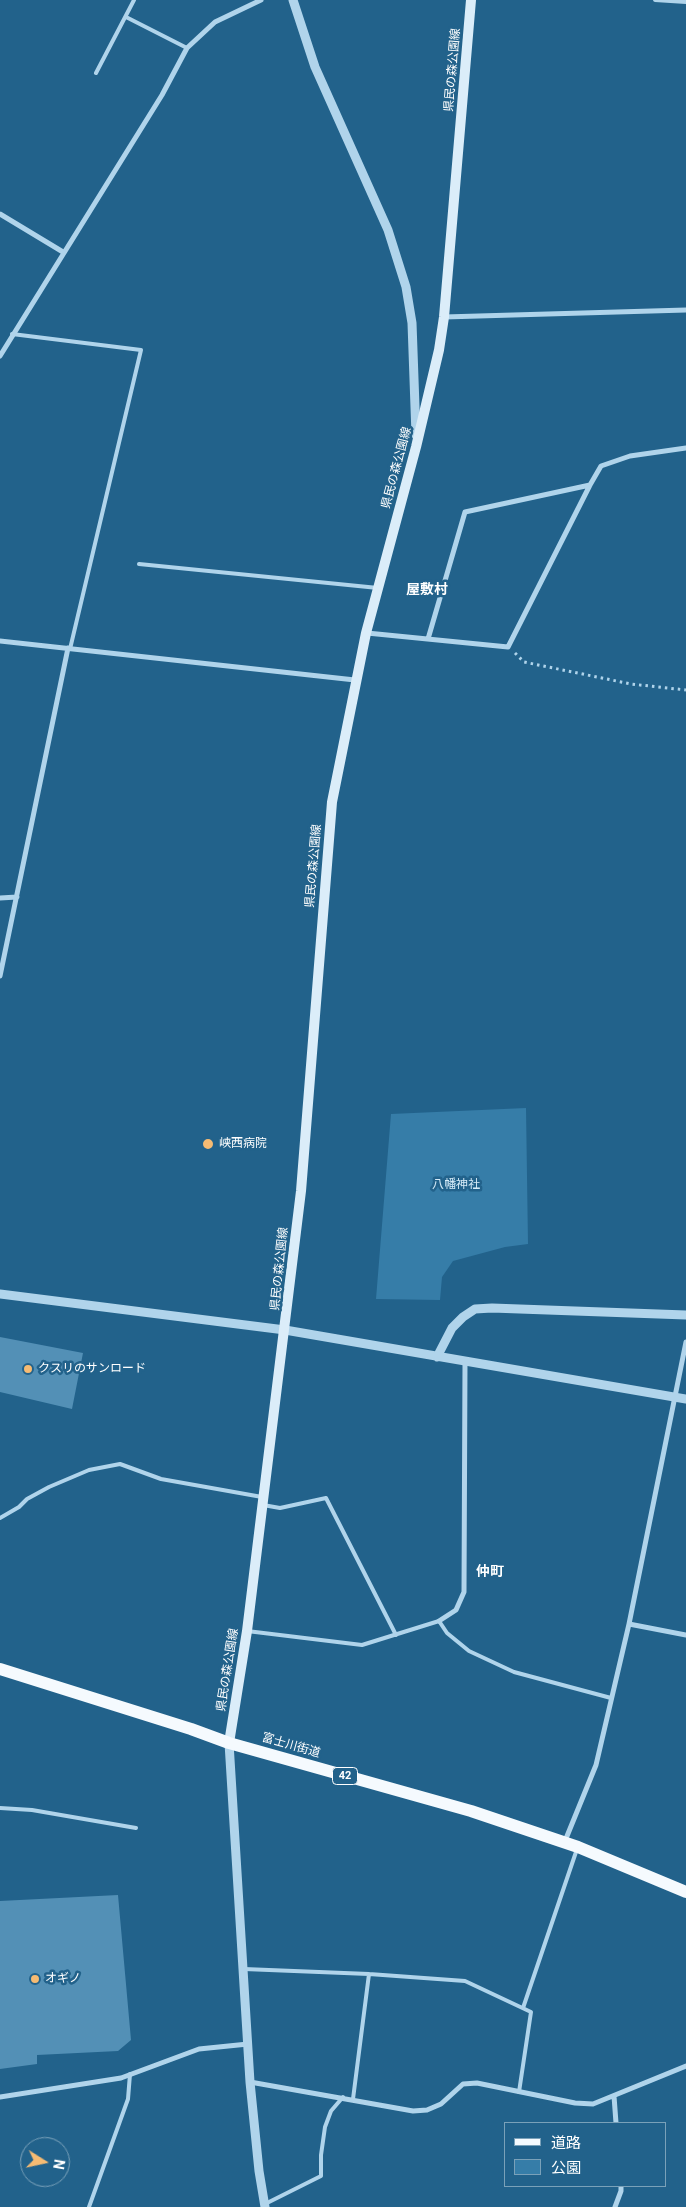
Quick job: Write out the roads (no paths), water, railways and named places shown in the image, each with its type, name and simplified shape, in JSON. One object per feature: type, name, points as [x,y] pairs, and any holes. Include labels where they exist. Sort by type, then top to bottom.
[{"type":"main road","name":"県民の森公園線","points":[[229,1743],[248,1631],[301,1191],[332,802],[355,680],[366,633],[416,447],[439,350],[444,317],[471,0]]},
{"type":"main road","name":"富士川街道","points":[[0,1669],[191,1729],[229,1743],[471,1811],[578,1847],[686,1892]]},
{"type":"street","points":[[0,356],[162,95],[187,48],[215,22],[261,0]]},
{"type":"street","points":[[293,0],[315,67],[388,230],[406,287],[412,323],[416,397],[416,447]]},
{"type":"street","points":[[0,214],[63,252]]},
{"type":"street","points":[[444,317],[686,310]]},
{"type":"street","points":[[366,633],[508,647],[601,466],[630,456],[686,448]]},
{"type":"street","points":[[428,639],[465,512],[590,485]]},
{"type":"street","points":[[0,641],[355,680]]},
{"type":"street","points":[[0,976],[69,649]]},
{"type":"street","points":[[0,898],[17,896]]},
{"type":"street","points":[[0,1294],[285,1330],[465,1363],[686,1399]]},
{"type":"street","points":[[437,1357],[452,1328],[462,1317],[475,1309],[686,1315]]},
{"type":"street","points":[[564,1842],[596,1765],[629,1624],[686,1342]]},
{"type":"street","points":[[439,1621],[456,1610],[464,1592],[465,1363]]},
{"type":"street","points":[[629,1624],[686,1635]]},
{"type":"street","points":[[229,1743],[250,2082],[259,2171],[265,2206]]},
{"type":"street","points":[[0,2097],[121,2078],[199,2049],[248,2044]]},
{"type":"street","points":[[250,2082],[420,2110],[427,2110],[441,2104],[463,2084],[477,2083],[575,2103],[594,2104],[686,2066]]},
{"type":"street","points":[[614,2096],[616,2122]]},
{"type":"street","points":[[615,2207],[621,2187]]},
{"type":"lane","points":[[96,73],[134,0]]},
{"type":"lane","points":[[655,0],[686,2]]},
{"type":"lane","points":[[126,17],[187,48]]},
{"type":"lane","points":[[12,334],[141,350],[69,649]]},
{"type":"lane","points":[[138,564],[378,588]]},
{"type":"lane","points":[[0,1518],[49,1486],[89,1470],[120,1464],[161,1479],[264,1501],[280,1508],[326,1498],[396,1634]]},
{"type":"lane","points":[[248,1631],[362,1645],[439,1621],[447,1633],[469,1651],[514,1672],[611,1698]]},
{"type":"lane","points":[[0,1808],[32,1810],[136,1828]]},
{"type":"lane","points":[[523,2008],[578,1847]]},
{"type":"lane","points":[[244,1969],[369,1974],[465,1981],[531,2012],[519,2092]]},
{"type":"lane","points":[[353,2099],[369,1974]]},
{"type":"lane","points":[[89,2207],[128,2099],[130,2074]]},
{"type":"lane","points":[[265,2206],[321,2176],[324,2127],[331,2112],[343,2097]]},
{"type":"place","name":"峡西病院","points":[[208,1144]]},
{"type":"place","name":"クスリのサンロード","points":[[28,1369]]},
{"type":"place","name":"オギノ","points":[[35,1979]]},
{"type":"district","name":"屋敷村","points":[[427,590]]},
{"type":"district","name":"仲町","points":[[490,1572]]},
{"type":"park label","name":"八幡神社","points":[[456,1185]]}]
